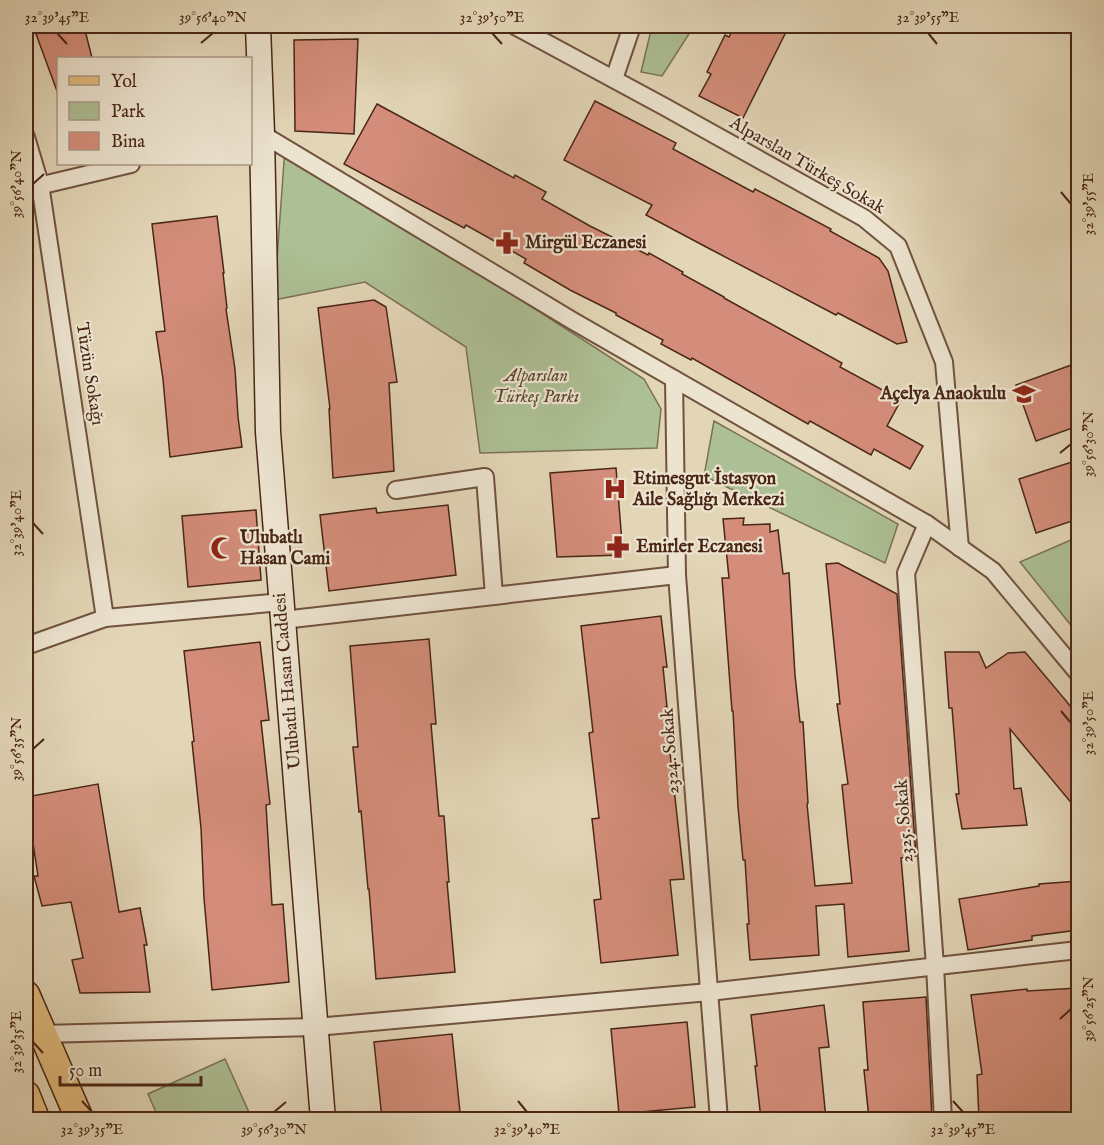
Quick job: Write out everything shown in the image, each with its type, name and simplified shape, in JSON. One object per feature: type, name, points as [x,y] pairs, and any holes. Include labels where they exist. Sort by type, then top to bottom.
[{"type":"main road","points":[[26,995],[80,1119]]},
{"type":"main road","points":[[26,1095],[36,1119]]},
{"type":"street","name":"Ulubatlı Hasan Caddesi","points":[[258,26],[256,135],[268,432],[322,1119]]},
{"type":"street","name":"Alparslan Türkeş Sokak","points":[[515,26],[864,218],[898,246],[944,362],[960,548]]},
{"type":"street","points":[[614,79],[632,26]]},
{"type":"street","points":[[256,135],[573,321],[927,524],[993,571],[1078,673]]},
{"type":"street","name":"Tüzün Sokağı","points":[[26,137],[105,618]]},
{"type":"street","points":[[33,186],[127,165]]},
{"type":"street","name":"2324. Sokak","points":[[674,379],[677,575],[719,1119]]},
{"type":"street","points":[[396,490],[485,477],[494,596]]},
{"type":"street","name":"2325. Sokak","points":[[927,524],[906,573],[935,966],[943,1119]]},
{"type":"street","points":[[26,646],[105,618],[283,610],[494,596],[677,575]]},
{"type":"street","points":[[42,1034],[316,1027],[709,992],[1078,950]]},
{"type":"green space","points":[[652,26],[694,26],[662,76],[641,72]]},
{"type":"green space","name":"Alparslan Türkeş Parkı","points":[[285,148],[644,379],[661,409],[657,448],[480,453],[466,347],[365,282],[274,300]]},
{"type":"green space","points":[[714,421],[898,524],[885,563],[704,476]]},
{"type":"green space","points":[[1078,537],[1078,634],[1020,562]]},
{"type":"green space","points":[[225,1059],[252,1119],[159,1119],[148,1094]]},
{"type":"building","points":[[66,26],[84,26],[92,57],[57,57],[57,91],[36,34]]},
{"type":"building","points":[[735,26],[789,26],[743,118],[699,96],[711,74],[707,72],[725,35],[729,37]]},
{"type":"building","points":[[358,39],[354,134],[295,131],[294,40]]},
{"type":"building","points":[[595,101],[676,143],[673,149],[753,192],[755,189],[831,229],[830,231],[879,258],[888,271],[907,342],[897,344],[710,249],[646,215],[652,205],[564,160]]},
{"type":"building","points":[[377,104],[514,178],[515,175],[546,192],[542,199],[590,226],[648,255],[649,253],[683,272],[682,274],[842,363],[840,367],[901,400],[887,426],[923,446],[910,469],[874,449],[871,455],[810,421],[808,424],[692,358],[691,360],[661,344],[663,340],[570,290],[524,263],[526,259],[466,225],[464,228],[344,164]]},
{"type":"building","points":[[217,216],[242,447],[170,457],[156,332],[165,331],[152,224]]},
{"type":"building","points":[[374,300],[386,307],[397,382],[389,383],[394,471],[333,478],[330,409],[318,308]]},
{"type":"building","points":[[1074,364],[1078,376],[1078,426],[1036,441],[1016,385]]},
{"type":"building","points":[[1078,460],[1078,519],[1036,533],[1019,479]]},
{"type":"building","points":[[616,468],[623,555],[557,557],[550,473]]},
{"type":"building","points":[[448,505],[456,575],[329,591],[320,515],[376,508],[377,513]]},
{"type":"building","name":"Ulubatlı Hasan Cami","points":[[256,510],[261,580],[188,587],[182,516]]},
{"type":"building","points":[[744,518],[743,525],[770,524],[770,532],[778,530],[783,574],[789,573],[795,675],[800,722],[803,722],[807,804],[815,886],[852,883],[842,785],[848,784],[837,704],[840,704],[826,564],[838,563],[897,594],[916,856],[901,858],[909,951],[848,957],[844,904],[816,906],[819,955],[750,960],[745,860],[743,860],[738,807],[722,578],[729,578],[723,519]]},
{"type":"building","points":[[661,616],[667,667],[663,667],[667,707],[665,707],[684,879],[670,880],[678,955],[601,963],[594,900],[601,899],[592,819],[599,818],[589,733],[593,732],[581,626]]},
{"type":"building","points":[[429,639],[436,724],[431,724],[439,816],[444,816],[455,972],[376,979],[369,889],[353,747],[358,747],[350,646]]},
{"type":"building","points":[[260,642],[269,720],[261,721],[270,804],[266,805],[272,905],[283,904],[289,982],[212,990],[201,828],[192,742],[194,741],[184,651]]},
{"type":"building","points":[[945,652],[979,652],[986,668],[1008,653],[1025,652],[1067,702],[1078,717],[1078,811],[1010,729],[1014,789],[1021,788],[1027,825],[962,829],[956,794],[959,794]]},
{"type":"building","points":[[98,784],[119,912],[140,908],[147,945],[144,945],[150,992],[80,993],[72,960],[83,958],[71,902],[42,906],[34,876],[38,876],[26,797]]},
{"type":"building","points":[[1078,881],[1078,930],[1032,936],[1032,940],[968,950],[959,899],[1039,886],[1039,884]]},
{"type":"building","points":[[1078,988],[1078,1119],[979,1119],[977,1075],[982,1074],[971,995],[1027,989],[1027,991]]},
{"type":"building","points":[[926,997],[932,1119],[869,1119],[864,1070],[868,1070],[863,1002]]},
{"type":"building","points":[[824,1005],[829,1047],[819,1048],[826,1119],[761,1119],[751,1015]]},
{"type":"building","points":[[687,1022],[695,1107],[619,1114],[611,1029]]},
{"type":"building","points":[[452,1034],[460,1112],[382,1119],[374,1042]]},
{"type":"place","name":"Mirgül Eczanesi","points":[[507,243]]},
{"type":"place","name":"Açelya Anaokulu","points":[[1024,394]]},
{"type":"place","name":"Etimesgut İstasyon Aile Sağlığı Merkezi","points":[[615,489]]},
{"type":"place","name":"Emirler Eczanesi","points":[[618,547]]},
{"type":"place","name":"Ulubatlı Hasan Cami","points":[[222,548]]}]
